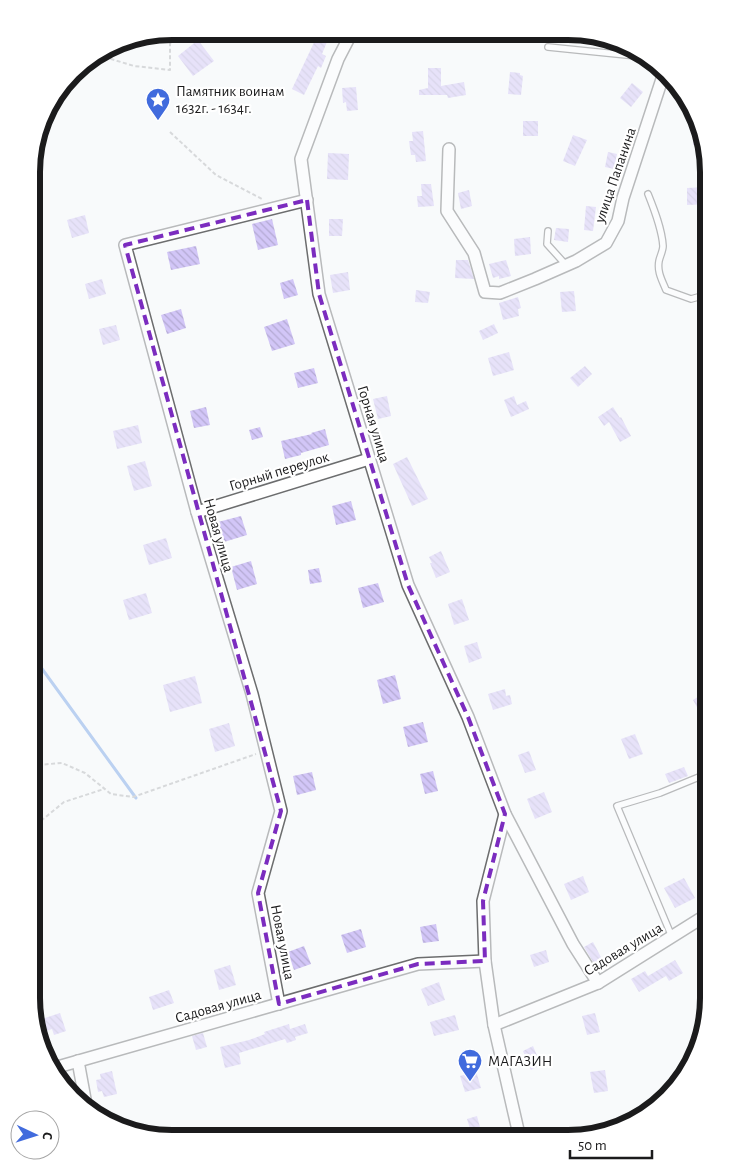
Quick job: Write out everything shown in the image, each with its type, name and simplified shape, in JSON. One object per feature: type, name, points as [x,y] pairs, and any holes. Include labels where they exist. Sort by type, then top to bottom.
[{"type":"street","name":"Горная улица","points":[[348,40],[338,59],[302,159],[301,201],[319,294],[408,585],[468,717],[505,814],[572,944],[598,983]]},
{"type":"street","name":"улица Папанина","points":[[449,149],[447,211],[474,253],[485,292],[500,293],[566,266],[606,243],[618,221],[623,198],[662,80]]},
{"type":"street","name":"Новая улица","points":[[279,1004],[258,893],[281,811],[252,694],[197,512],[125,245],[301,201]]},
{"type":"street","name":"Горный переулок","points":[[197,512],[369,459]]},
{"type":"street","points":[[505,814],[483,900],[485,961],[494,1025],[518,1130]]},
{"type":"street","name":"Садовая улица","points":[[494,1025],[598,983],[700,919]]},
{"type":"street","name":"Садовая улица","points":[[60,1066],[418,964],[485,961]]},
{"type":"street","points":[[78,1061],[84,1096]]},
{"type":"lane","points":[[548,47],[629,55]]},
{"type":"lane","points":[[648,194],[656,220],[660,225],[663,248],[658,273],[666,290],[691,299],[700,296]]},
{"type":"lane","points":[[548,231],[547,244],[566,266]]},
{"type":"lane","points":[[672,937],[617,806],[660,793],[699,777]]},
{"type":"path","points":[[107,58],[134,66],[170,70],[170,44],[172,40]]},
{"type":"path","points":[[170,132],[216,175],[277,207]]},
{"type":"path","points":[[40,765],[62,763],[85,773],[111,794],[133,798],[266,751]]},
{"type":"path","points":[[40,822],[64,802],[104,789]]},
{"type":"highlighted area","points":[[307,200],[319,294],[408,585],[468,717],[505,814],[483,901],[485,961],[418,964],[279,1004],[258,893],[281,811],[125,245]]},
{"type":"building","points":[[198,40],[214,61],[193,76],[178,56]]},
{"type":"building","points":[[315,40],[328,40],[322,54],[326,56],[321,68],[318,66],[304,95],[292,89]]},
{"type":"building","points":[[428,68],[441,68],[441,86],[464,82],[466,95],[448,98],[447,95],[419,95],[419,90],[428,88]]},
{"type":"building","points":[[510,72],[520,73],[523,76],[521,95],[508,94]]},
{"type":"building","points":[[632,83],[643,92],[631,107],[620,98]]},
{"type":"building","points":[[356,87],[358,110],[347,111],[346,102],[343,103],[342,88]]},
{"type":"building","points":[[523,121],[538,121],[538,136],[523,136]]},
{"type":"building","points":[[423,131],[426,161],[416,162],[415,155],[411,155],[409,141],[413,141],[412,132]]},
{"type":"building","points":[[694,131],[697,145],[693,145]]},
{"type":"building","points":[[573,135],[587,140],[575,166],[563,161]]},
{"type":"building","points":[[608,152],[617,154],[614,169],[605,167]]},
{"type":"building","points":[[328,153],[349,154],[348,180],[327,179]]},
{"type":"building","points":[[421,184],[431,184],[434,206],[418,207],[417,196],[422,196]]},
{"type":"building","points":[[700,187],[700,204],[687,205],[687,188]]},
{"type":"building","points":[[469,190],[472,206],[461,209],[458,193]]},
{"type":"building","points":[[586,206],[596,207],[593,231],[584,230]]},
{"type":"building","points":[[85,215],[89,233],[72,238],[67,220]]},
{"type":"building","points":[[272,219],[278,245],[258,250],[252,224]]},
{"type":"building","points":[[329,219],[343,219],[342,236],[329,236]]},
{"type":"building","points":[[556,228],[569,229],[568,242],[554,240]]},
{"type":"building","points":[[530,237],[531,254],[515,256],[514,239]]},
{"type":"building","points":[[196,246],[200,264],[171,270],[167,252]]},
{"type":"building","points":[[456,260],[468,260],[474,279],[455,278]]},
{"type":"building","points":[[506,260],[511,276],[499,279],[499,276],[493,278],[489,264]]},
{"type":"building","points":[[348,272],[350,290],[333,293],[330,275]]},
{"type":"building","points":[[102,279],[106,294],[89,299],[85,284]]},
{"type":"building","points":[[293,279],[298,295],[284,299],[280,283]]},
{"type":"building","points":[[416,290],[430,292],[428,303],[415,302]]},
{"type":"building","points":[[574,291],[576,311],[562,312],[560,292]]},
{"type":"building","points":[[518,297],[521,308],[518,309],[519,316],[503,320],[499,303]]},
{"type":"building","points":[[181,309],[186,328],[167,334],[161,315]]},
{"type":"building","points":[[287,319],[295,344],[272,351],[264,327]]},
{"type":"building","points":[[494,324],[498,333],[483,340],[479,331]]},
{"type":"building","points":[[116,325],[120,340],[103,345],[99,329]]},
{"type":"building","points":[[509,352],[514,370],[493,376],[488,358]]},
{"type":"building","points":[[585,366],[592,374],[578,387],[570,378]]},
{"type":"building","points":[[314,368],[318,383],[298,388],[294,373]]},
{"type":"building","points":[[387,396],[391,416],[378,419],[373,399]]},
{"type":"building","points":[[514,396],[517,405],[526,401],[529,409],[511,417],[504,400]]},
{"type":"building","points":[[206,407],[210,425],[194,428],[190,411]]},
{"type":"building","points":[[613,407],[621,417],[631,436],[620,442],[609,422],[604,426],[598,417]]},
{"type":"building","points":[[138,425],[142,443],[117,449],[113,431]]},
{"type":"building","points":[[260,427],[263,437],[252,440],[249,430]]},
{"type":"building","points":[[325,429],[329,445],[285,459],[281,441]]},
{"type":"building","points":[[407,457],[428,499],[412,506],[393,464]]},
{"type":"building","points":[[145,461],[152,486],[134,491],[127,466]]},
{"type":"building","points":[[351,501],[356,520],[336,525],[332,506]]},
{"type":"building","points":[[241,516],[247,535],[224,542],[218,522]]},
{"type":"building","points":[[166,538],[172,558],[149,565],[143,545]]},
{"type":"building","points":[[441,551],[450,572],[436,578],[429,557]]},
{"type":"building","points":[[251,561],[257,584],[237,590],[231,567]]},
{"type":"building","points":[[319,568],[322,582],[310,584],[308,570]]},
{"type":"building","points":[[378,583],[384,602],[363,608],[358,588]]},
{"type":"building","points":[[146,593],[152,613],[129,620],[123,600]]},
{"type":"building","points":[[462,599],[469,620],[454,625],[448,604]]},
{"type":"building","points":[[477,642],[482,658],[469,663],[464,646]]},
{"type":"building","points":[[395,675],[401,699],[383,704],[377,680]]},
{"type":"building","points":[[195,676],[202,703],[170,712],[163,685]]},
{"type":"building","points":[[505,689],[506,696],[510,695],[512,704],[493,710],[488,694]]},
{"type":"building","points":[[700,696],[700,710],[699,711],[693,700]]},
{"type":"building","points":[[423,722],[428,742],[408,747],[403,727]]},
{"type":"building","points":[[229,723],[235,746],[215,752],[209,729]]},
{"type":"building","points":[[635,734],[643,754],[629,759],[621,739]]},
{"type":"building","points":[[529,751],[536,770],[525,773],[518,755]]},
{"type":"building","points":[[684,767],[688,776],[669,783],[665,774]]},
{"type":"building","points":[[433,771],[438,791],[425,794],[420,774]]},
{"type":"building","points":[[312,772],[316,790],[297,795],[293,776]]},
{"type":"building","points":[[544,792],[552,812],[535,819],[527,799]]},
{"type":"building","points":[[583,876],[589,892],[571,900],[564,884]]},
{"type":"building","points":[[684,878],[695,898],[675,908],[664,888]]},
{"type":"building","points":[[436,924],[439,941],[423,943],[420,927]]},
{"type":"building","points":[[361,929],[366,947],[347,953],[341,935]]},
{"type":"building","points":[[593,942],[603,961],[595,965],[584,947]]},
{"type":"building","points":[[304,946],[311,964],[294,970],[288,952]]},
{"type":"building","points":[[546,950],[549,962],[534,967],[530,955]]},
{"type":"building","points":[[675,960],[683,973],[669,981],[666,976],[639,992],[631,979],[645,971],[648,976]]},
{"type":"building","points":[[230,965],[236,985],[219,990],[214,970]]},
{"type":"building","points":[[439,982],[445,1000],[428,1006],[421,989]]},
{"type":"building","points":[[169,990],[174,1003],[153,1010],[149,997]]},
{"type":"building","points":[[60,1013],[66,1031],[54,1035],[52,1029],[46,1031],[42,1019]]},
{"type":"building","points":[[595,1013],[600,1032],[587,1035],[582,1016]]},
{"type":"building","points":[[455,1015],[459,1030],[434,1036],[430,1022]]},
{"type":"building","points":[[289,1024],[290,1029],[305,1024],[308,1033],[295,1037],[296,1040],[287,1043],[285,1039],[239,1053],[241,1064],[225,1068],[220,1047],[249,1040],[265,1034],[264,1032]]},
{"type":"building","points":[[203,1033],[207,1047],[196,1050],[192,1036]]},
{"type":"building","points":[[533,1046],[541,1065],[531,1070],[528,1065],[521,1068],[518,1059],[525,1056],[523,1051]]},
{"type":"building","points":[[605,1070],[608,1091],[594,1093],[590,1072]]},
{"type":"building","points":[[112,1071],[117,1094],[104,1097],[102,1091],[98,1092],[96,1080],[101,1079],[100,1074]]},
{"type":"building","name":"МАГАЗИН","points":[[476,1071],[481,1088],[465,1092],[460,1076]]},
{"type":"building","points":[[477,1116],[481,1130],[470,1130],[467,1119]]},
{"type":"waterway","points":[[40,666],[136,798]]},
{"type":"place","name":"Памятник воинам 1632г. - 1634г.","points":[[158,121]]},
{"type":"place","name":"МАГАЗИН","points":[[470,1082]]}]
